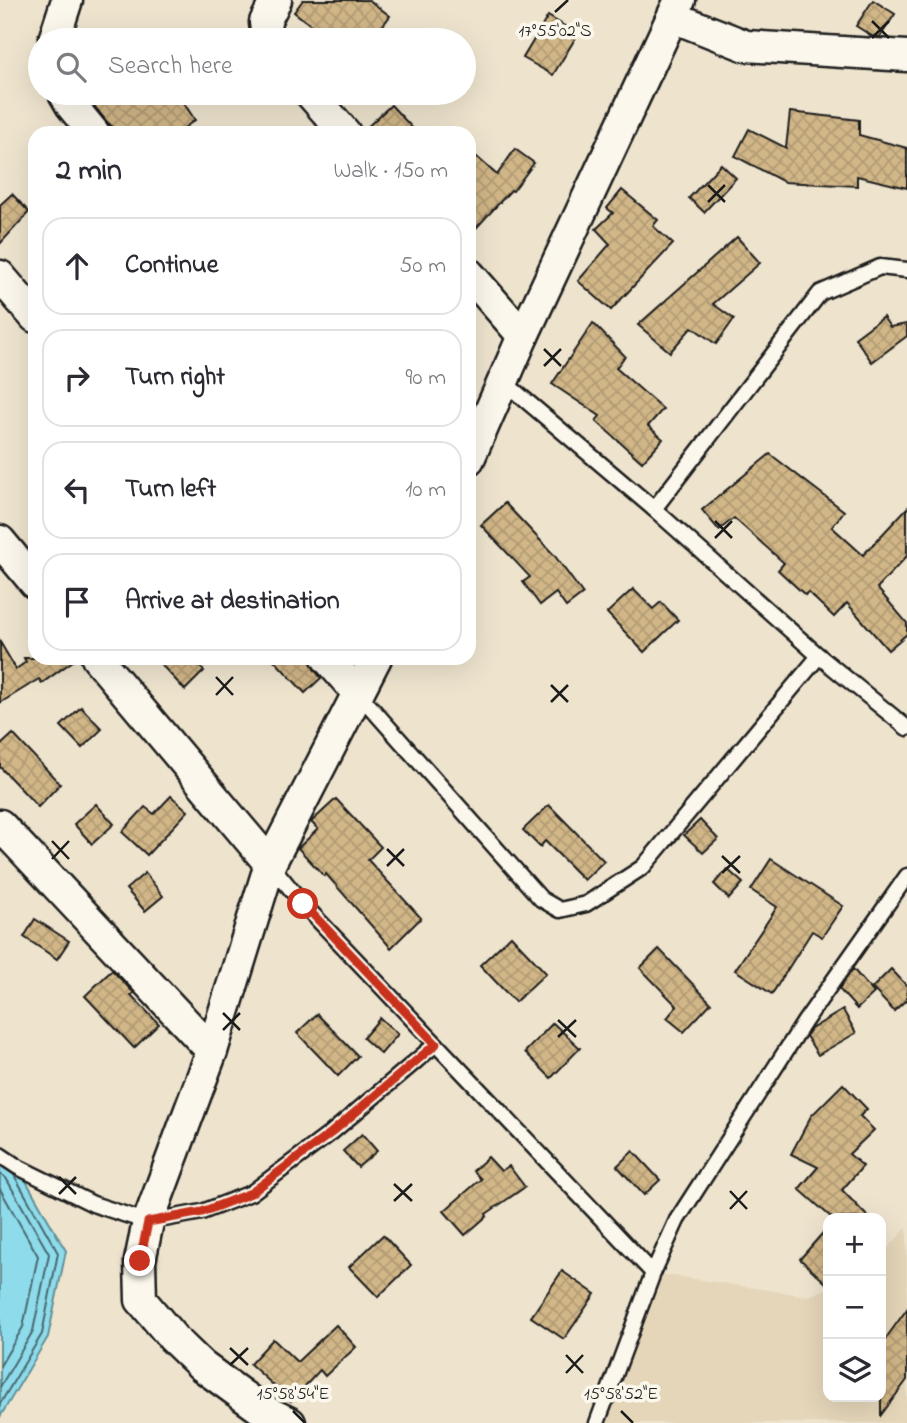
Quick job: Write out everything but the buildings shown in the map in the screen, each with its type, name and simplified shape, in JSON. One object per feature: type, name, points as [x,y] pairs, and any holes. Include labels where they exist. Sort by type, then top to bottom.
[{"type":"street","points":[[58,28],[67,0]]},
{"type":"street","points":[[266,28],[265,22],[276,0]]},
{"type":"street","points":[[476,443],[523,335],[676,9],[746,46],[907,56]]},
{"type":"street","points":[[71,105],[88,126]]},
{"type":"street","points":[[320,105],[339,126]]},
{"type":"street","points":[[0,276],[28,309]]},
{"type":"street","points":[[476,282],[523,335]]},
{"type":"street","points":[[0,541],[28,575]]},
{"type":"street","points":[[103,665],[270,864]]},
{"type":"street","points":[[333,665],[358,693]]},
{"type":"street","points":[[290,1423],[261,1409],[202,1366],[173,1338],[141,1300],[140,1261],[148,1222],[212,1051],[270,864],[372,665]]},
{"type":"street","points":[[0,825],[212,1051]]},
{"type":"lane","points":[[654,509],[820,293],[880,267],[907,270]]},
{"type":"lane","points":[[503,381],[654,509],[818,656],[907,728]]},
{"type":"lane","points":[[358,693],[541,899],[560,910],[586,904],[643,867],[818,656]]},
{"type":"lane","points":[[270,864],[303,904],[653,1273]]},
{"type":"lane","points":[[597,1423],[653,1273],[677,1220],[805,1021],[902,896],[907,876]]},
{"type":"lane","points":[[0,1154],[18,1167],[93,1204],[148,1222],[202,1212],[251,1193],[331,1133],[436,1044]]},
{"type":"shaded area","points":[[907,1227],[907,1423],[597,1423],[653,1273],[809,1296],[823,1290],[823,1402],[886,1402],[886,1250]]},
{"type":"water","points":[[0,1155],[18,1167],[66,1251],[48,1337],[0,1417]]},
{"type":"route","points":[[140,1261],[148,1222],[202,1212],[251,1193],[331,1133],[436,1044],[303,904]]}]
